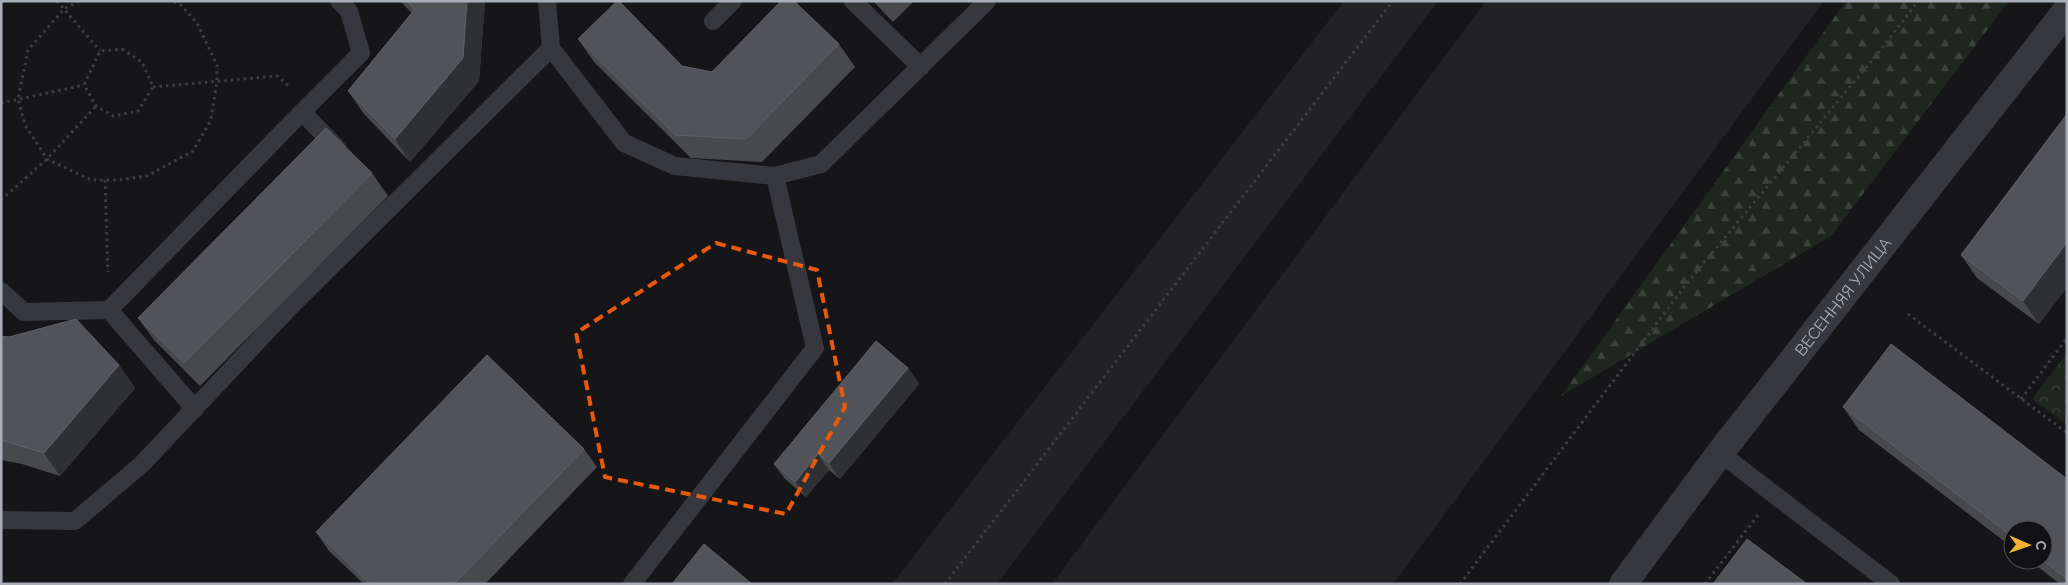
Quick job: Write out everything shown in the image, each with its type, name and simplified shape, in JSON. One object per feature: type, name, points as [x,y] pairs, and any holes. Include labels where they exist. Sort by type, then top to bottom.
[{"type":"street","name":"ВЕСЕННЯЯ УЛИЦА","points":[[1623,584],[1720,453],[2067,10]]},
{"type":"lane","points":[[1,291],[24,312],[109,310],[361,53],[349,11],[339,1]]},
{"type":"lane","points":[[547,1],[551,48],[624,143],[675,166],[775,176],[821,164],[987,1]]},
{"type":"lane","points":[[713,21],[733,1]]},
{"type":"lane","points":[[853,1],[921,67]]},
{"type":"lane","points":[[1,520],[75,521],[142,464],[290,307],[551,48]]},
{"type":"lane","points":[[307,108],[351,162]]},
{"type":"lane","points":[[632,584],[816,348],[775,176]]},
{"type":"lane","points":[[378,191],[392,205]]},
{"type":"lane","points":[[109,310],[195,409]]},
{"type":"lane","points":[[1720,453],[1891,584]]},
{"type":"path","points":[[57,1],[100,51]]},
{"type":"path","points":[[79,1],[64,9],[28,50],[18,99],[25,125],[47,159],[90,180],[147,176],[193,151],[211,120],[217,81],[217,65],[197,23],[181,2],[172,1]]},
{"type":"path","points":[[945,584],[1393,1]]},
{"type":"path","points":[[1460,584],[1688,282],[1879,52],[1918,1]]},
{"type":"path","points":[[100,51],[122,49],[142,62],[153,87]]},
{"type":"path","points":[[84,85],[100,51]]},
{"type":"path","points":[[153,87],[277,76],[307,108]]},
{"type":"path","points":[[84,85],[96,106],[113,116],[138,111],[153,87]]},
{"type":"path","points":[[1,103],[84,85]]},
{"type":"path","points":[[1,200],[47,159],[96,106]]},
{"type":"path","points":[[105,180],[109,310]]},
{"type":"path","points":[[1908,314],[2067,433]]},
{"type":"path","points":[[2021,399],[2067,338]]},
{"type":"path","points":[[1705,584],[1774,494]]},
{"type":"highlighted area","points":[[716,243],[817,270],[845,407],[786,514],[605,477],[576,333]]},
{"type":"shaded area","points":[[1344,1],[1438,1],[997,584],[892,584]]},
{"type":"shaded area","points":[[1486,1],[1824,1],[1393,584],[1052,584]]},
{"type":"green space","points":[[1846,1],[2009,1],[1831,236],[1561,396]]},
{"type":"green space","points":[[2067,353],[2067,425],[2032,399]]},
{"type":"building","points":[[407,1],[467,1],[463,58],[395,139],[348,91],[415,9]]},
{"type":"building","points":[[617,1],[682,66],[712,72],[781,1],[794,1],[839,44],[746,139],[675,135],[578,39]]},
{"type":"building","points":[[2067,114],[2067,242],[2023,301],[1961,255]]},
{"type":"building","points":[[326,128],[372,173],[184,363],[138,318]]},
{"type":"building","points":[[76,319],[119,365],[44,453],[1,440],[1,336],[9,337]]},
{"type":"building","points":[[876,341],[908,368],[829,463],[818,454],[795,482],[774,464]]},
{"type":"building","points":[[1891,344],[2067,479],[2067,579],[2053,568],[2053,520],[2003,520],[2003,529],[1843,407]]},
{"type":"building","points":[[487,355],[584,449],[454,584],[370,584],[316,532]]},
{"type":"building","points":[[1747,539],[1807,584],[1713,584]]},
{"type":"building","points":[[704,544],[752,584],[672,584]]}]
